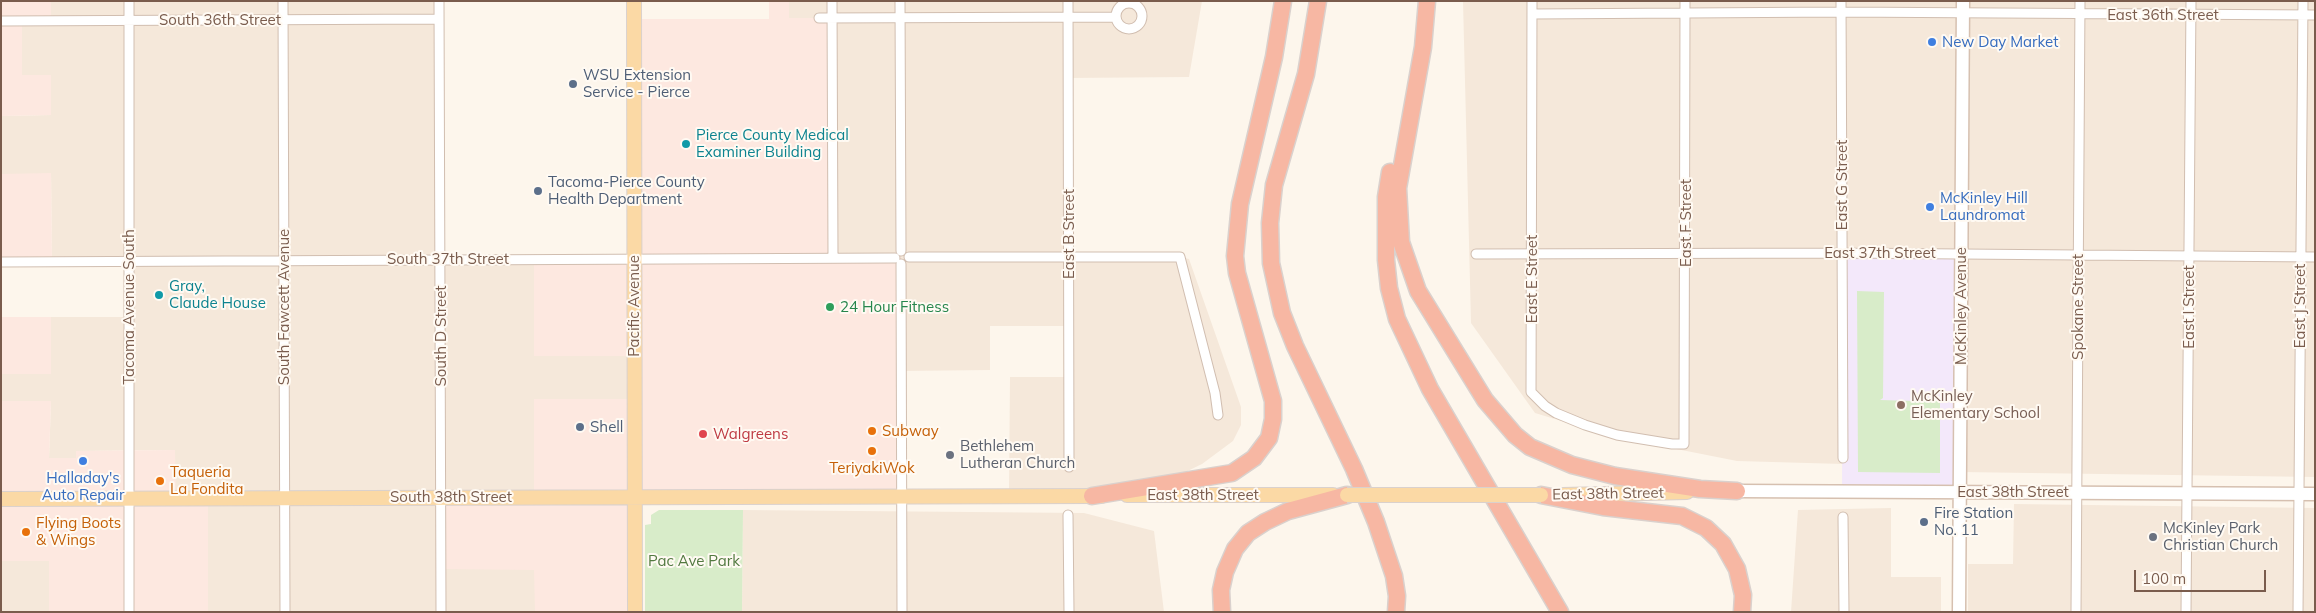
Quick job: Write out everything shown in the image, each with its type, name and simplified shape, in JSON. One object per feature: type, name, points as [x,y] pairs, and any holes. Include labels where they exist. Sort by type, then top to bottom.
[{"type":"highway","points":[[1092,496],[1232,473],[1254,458],[1269,438],[1273,418],[1272,401],[1237,273],[1235,256],[1240,204],[1274,57],[1282,1]]},
{"type":"highway","points":[[1318,1],[1306,74],[1274,185],[1270,223],[1271,263],[1282,313],[1295,346],[1354,469],[1376,522],[1394,576],[1397,596],[1396,612]]},
{"type":"highway","points":[[1427,1],[1423,47],[1398,188],[1401,242],[1418,291],[1485,400],[1515,434],[1530,447],[1572,465],[1615,476],[1700,489],[1737,491]]},
{"type":"highway","points":[[1423,47],[1390,168],[1386,197],[1387,276],[1393,304],[1409,347],[1430,389],[1560,612]]},
{"type":"highway","points":[[1222,612],[1220,590],[1225,572],[1235,549],[1248,533],[1264,522],[1288,511],[1347,495]]},
{"type":"highway","points":[[1541,495],[1603,507],[1689,518],[1706,528],[1723,544],[1737,569],[1742,590],[1742,612]]},
{"type":"main road","name":"Pacific Avenue","points":[[634,1],[634,612]]},
{"type":"main road","name":"McKinley Avenue","points":[[1959,612],[1963,7]]},
{"type":"main road","name":"East 38th Street","points":[[901,497],[1541,495],[1737,491],[2315,494]]},
{"type":"main road","name":"South 38th Street","points":[[1,499],[634,496],[901,497]]},
{"type":"street","name":"Tacoma Avenue South","points":[[129,1],[129,612]]},
{"type":"street","name":"South Fawcett Avenue","points":[[284,1],[285,612]]},
{"type":"street","name":"South D Street","points":[[438,1],[441,612]]},
{"type":"street","points":[[832,1],[833,258]]},
{"type":"street","points":[[900,1],[899,258],[902,612]]},
{"type":"street","name":"East B Street","points":[[1068,1],[1069,467]]},
{"type":"street","name":"East E Street","points":[[1532,1],[1532,392],[1545,406],[1584,426],[1617,435],[1672,444],[1684,444]]},
{"type":"street","name":"East F Street","points":[[1684,444],[1686,1]]},
{"type":"street","name":"East G Street","points":[[1841,1],[1843,458]]},
{"type":"street","name":"Spokane Street","points":[[2076,612],[2080,1]]},
{"type":"street","name":"East I Street","points":[[2186,612],[2191,1]]},
{"type":"street","name":"East J Street","points":[[2298,612],[2302,1]]},
{"type":"street","name":"East 36th Street","points":[[1532,14],[1841,12],[1963,7],[2080,14],[2315,16]]},
{"type":"street","points":[[818,18],[1116,16]]},
{"type":"street","name":"South 36th Street","points":[[1,21],[439,19]]},
{"type":"street","name":"East 37th Street","points":[[1476,254],[1842,253],[2315,256]]},
{"type":"street","points":[[899,258],[906,263],[909,258],[1180,257],[1215,393],[1218,415]]},
{"type":"street","name":"South 37th Street","points":[[1,262],[899,258]]},
{"type":"street","points":[[1068,515],[1069,612]]},
{"type":"street","points":[[1843,517],[1844,612]]},
{"type":"shaded area","points":[[1,1],[51,1],[51,21],[22,21],[22,75],[51,75],[51,115],[1,116]]},
{"type":"shaded area","points":[[51,1],[439,1],[441,259],[534,259],[534,356],[635,356],[635,399],[535,569],[535,612],[208,612],[208,499],[175,499],[175,450],[76,451],[76,458],[49,458],[51,401],[1,401],[1,374],[51,374],[51,317],[129,317],[129,262],[52,262],[51,174],[1,174],[1,116],[51,115],[22,75],[22,21],[51,21]]},
{"type":"shaded area","points":[[769,1],[789,1],[789,18],[833,18],[833,258],[901,257],[901,497],[635,496],[635,612],[535,612],[534,570],[441,569],[441,497],[534,497],[534,399],[634,399],[634,356],[534,356],[534,259],[634,259],[634,19],[769,19]]},
{"type":"shaded area","points":[[789,1],[1202,1],[1189,77],[1068,78],[1069,257],[1180,257],[1189,259],[1241,407],[1241,425],[1233,441],[1202,464],[1163,483],[1009,496],[1010,377],[1069,377],[1069,326],[990,326],[990,370],[900,371],[833,258],[789,18]]},
{"type":"shaded area","points":[[1463,1],[2315,1],[2315,477],[1960,472],[1843,253],[1843,464],[1737,461],[1611,436],[1535,413],[1471,323]]},
{"type":"shaded area","points":[[51,173],[52,262],[1,262],[1,174]]},
{"type":"shaded area","name":"McKinley Elementary School","points":[[1843,253],[1961,254],[1959,492],[1842,492]]},
{"type":"shaded area","points":[[1,317],[51,317],[51,374],[1,374]]},
{"type":"shaded area","points":[[1,401],[51,401],[49,458],[76,458],[76,451],[175,450],[176,499],[208,498],[208,612],[49,612],[49,561],[1,561]]},
{"type":"shaded area","points":[[2014,504],[2315,508],[2315,612],[1968,612],[1968,564],[2013,564]]},
{"type":"shaded area","points":[[1891,508],[1891,577],[1941,577],[1941,612],[1791,612],[1798,510]]},
{"type":"shaded area","points":[[743,510],[1084,513],[1154,531],[1164,612],[742,612]]},
{"type":"shaded area","points":[[1,561],[49,561],[49,612],[1,612]]},
{"type":"green space","points":[[1857,291],[1884,292],[1883,398],[1880,400],[1913,401],[1914,398],[1940,398],[1940,473],[1858,472]]},
{"type":"green space","name":"Pac Ave Park","points":[[659,510],[743,510],[742,612],[645,612],[645,525],[651,524],[651,515]]},
{"type":"place","name":"New Day Market","points":[[1932,42]]},
{"type":"place","name":"WSU Extension Service - Pierce","points":[[573,84]]},
{"type":"place","name":"Pierce County Medical Examiner Building","points":[[686,144]]},
{"type":"place","name":"Tacoma-Pierce County Health Department","points":[[538,191]]},
{"type":"place","name":"McKinley Hill Laundromat","points":[[1930,207]]},
{"type":"place","name":"Gray, Claude House","points":[[159,295]]},
{"type":"place","name":"24 Hour Fitness","points":[[830,307]]},
{"type":"place","name":"McKinley Elementary School","points":[[1901,405]]},
{"type":"place","name":"Shell","points":[[580,427]]},
{"type":"place","name":"Subway","points":[[872,431]]},
{"type":"place","name":"Walgreens","points":[[703,434]]},
{"type":"place","name":"TeriyakiWok","points":[[872,451]]},
{"type":"place","name":"Bethlehem Lutheran Church","points":[[950,455]]},
{"type":"place","name":"Halladay's Auto Repair","points":[[83,461]]},
{"type":"place","name":"Taqueria La Fondita","points":[[160,481]]},
{"type":"place","name":"Fire Station No. 11","points":[[1924,522]]},
{"type":"place","name":"Flying Boots & Wings","points":[[26,532]]},
{"type":"place","name":"McKinley Park Christian Church","points":[[2153,537]]}]
